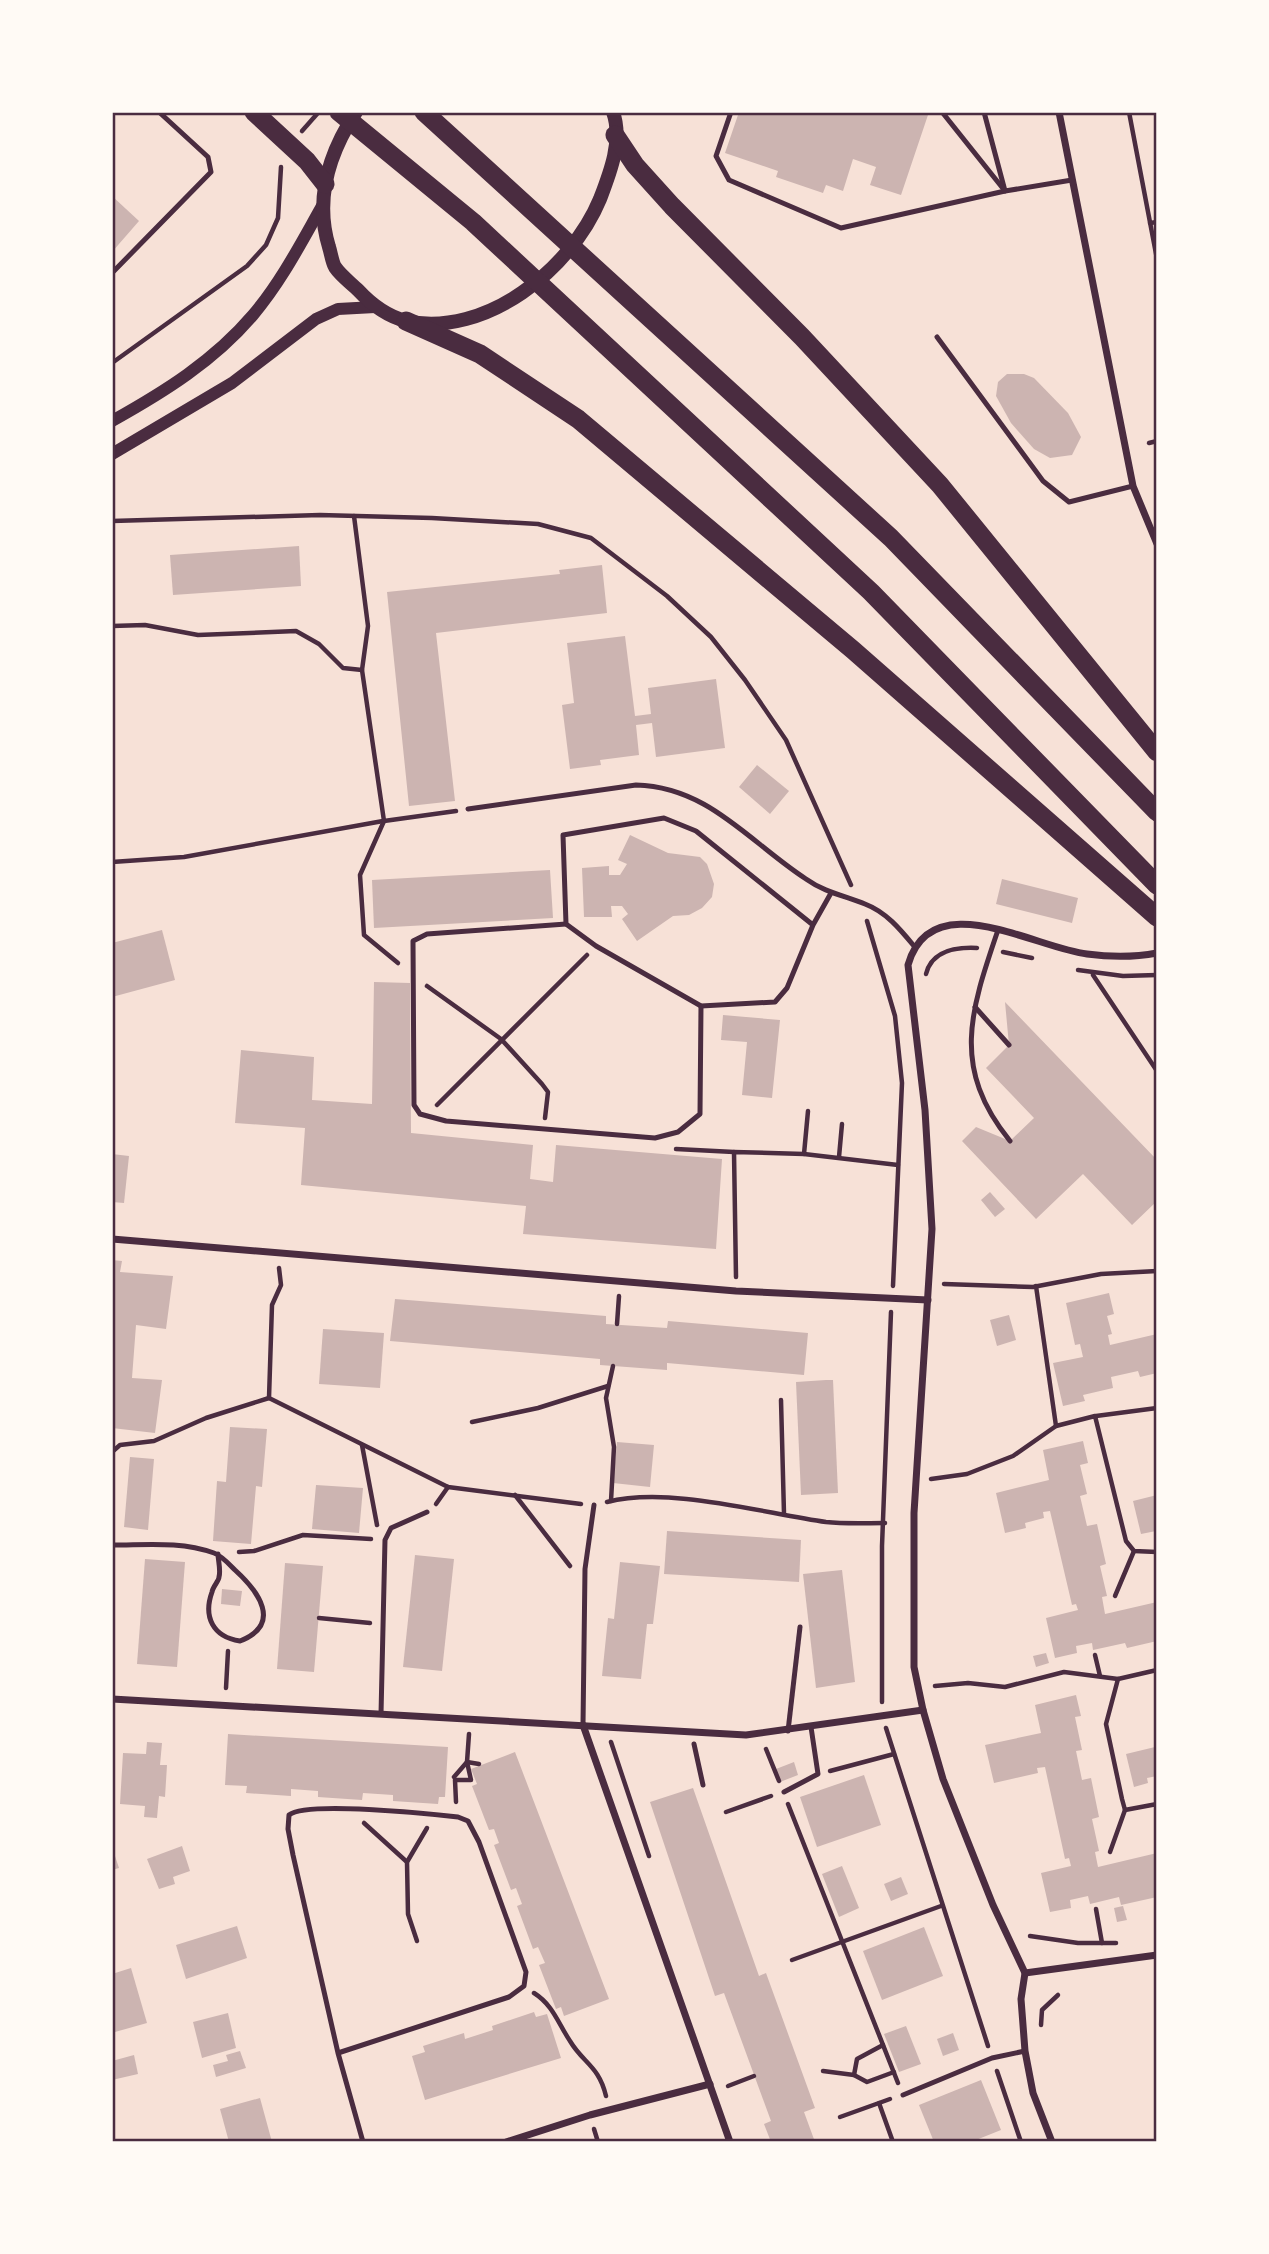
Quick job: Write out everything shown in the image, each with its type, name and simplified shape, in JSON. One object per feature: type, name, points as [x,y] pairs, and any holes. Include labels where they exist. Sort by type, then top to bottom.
[{"type":"highway","points":[[254,112],[289,144],[325,184]]},
{"type":"highway","points":[[340,112],[473,222],[871,592],[1157,885]]},
{"type":"highway","points":[[424,112],[891,538],[1157,813]]},
{"type":"highway","points":[[616,120],[635,165],[802,337],[940,485],[1157,752]]},
{"type":"highway","points":[[406,321],[480,354],[578,419],[842,642],[1157,918]]},
{"type":"main road","points":[[356,112],[338,140],[325,184],[322,206],[324,229],[335,267],[375,307],[406,321],[446,322],[482,313],[511,300],[557,263],[578,237],[596,207],[611,172],[616,120]]},
{"type":"street","points":[[1059,112],[1133,486],[1157,544]]},
{"type":"street","points":[[112,421],[160,394],[209,359],[253,315],[291,262],[322,206]]},
{"type":"street","points":[[112,454],[232,383],[316,319],[338,309],[375,307]]},
{"type":"street","points":[[1052,2142],[1033,2093],[1026,2050],[1021,1999],[1025,1973],[993,1905],[943,1779],[914,1667],[914,1513],[932,1229],[925,1110],[908,965],[914,946],[935,930],[953,924],[972,924],[1087,954],[1157,953]]},
{"type":"street","points":[[112,1239],[736,1291],[928,1300]]},
{"type":"street","points":[[112,1699],[746,1734],[788,1731],[923,1710]]},
{"type":"street","points":[[583,1725],[730,2142]]},
{"type":"street","points":[[1025,1973],[1157,1955]]},
{"type":"street","points":[[506,2142],[609,2110],[710,2084]]},
{"type":"lane","points":[[112,273],[211,172],[208,158],[159,112]]},
{"type":"lane","points":[[731,112],[716,156],[729,180],[841,228],[1005,191],[1072,180]]},
{"type":"lane","points":[[942,112],[1005,191]]},
{"type":"lane","points":[[984,112],[1005,191]]},
{"type":"lane","points":[[937,337],[1043,481],[1069,502],[1133,486]]},
{"type":"lane","points":[[468,809],[636,785],[661,786],[710,807],[807,880],[831,893],[860,902],[894,922],[914,946]]},
{"type":"lane","points":[[566,924],[563,835],[664,818],[696,831],[813,925]]},
{"type":"lane","points":[[701,1006],[700,1114],[678,1132],[654,1138],[426,1118],[414,1105],[413,941],[427,934],[566,924],[596,946],[701,1006],[775,1002],[787,988],[813,925],[831,893]]},
{"type":"lane","points":[[998,930],[975,1007],[971,1065],[981,1098],[1010,1141]]},
{"type":"lane","points":[[975,1007],[1009,1045]]},
{"type":"lane","points":[[583,1725],[585,1585],[594,1505]]},
{"type":"lane","points":[[381,1714],[385,1540],[391,1528],[427,1512]]},
{"type":"lane","points":[[112,1545],[181,1545],[218,1554],[254,1588],[263,1605],[263,1619],[258,1629],[240,1641],[229,1639],[211,1625],[208,1615],[210,1595],[220,1578],[218,1554]]},
{"type":"lane","points":[[788,1731],[800,1627]]},
{"type":"lane","points":[[784,1792],[818,1774],[811,1727]]},
{"type":"lane","points":[[694,1744],[703,1785]]},
{"type":"lane","points":[[338,2053],[509,1997],[524,1986],[526,1972],[468,1821],[432,1814],[358,1810],[302,1810],[292,1812],[288,1819],[290,1842],[338,2053],[363,2142]]},
{"type":"lane","points":[[903,2095],[992,2058],[1026,2050]]},
{"type":"path","points":[[1129,112],[1157,259]]},
{"type":"path","points":[[112,363],[247,266],[267,245],[278,218],[282,153],[312,120]]},
{"type":"path","points":[[1150,223],[1157,222]]},
{"type":"path","points":[[1149,443],[1157,441]]},
{"type":"path","points":[[112,521],[134,518],[354,516],[538,524],[591,538],[667,596],[711,637],[786,740],[860,902],[886,981]]},
{"type":"path","points":[[354,516],[368,626],[362,670],[384,821]]},
{"type":"path","points":[[112,626],[145,625],[198,635],[296,631],[318,644],[343,668],[362,670]]},
{"type":"path","points":[[112,862],[184,857],[384,821],[468,809]]},
{"type":"path","points":[[426,1118],[500,1039],[596,946]]},
{"type":"path","points":[[925,982],[926,971],[933,959],[947,950],[992,950],[1040,960]]},
{"type":"path","points":[[1067,967],[1093,975],[1157,975]]},
{"type":"path","points":[[1093,975],[1157,1071]]},
{"type":"path","points":[[423,997],[424,984]]},
{"type":"path","points":[[542,1084],[548,1092],[544,1129]]},
{"type":"path","points":[[804,1154],[808,1111]]},
{"type":"path","points":[[839,1157],[842,1124]]},
{"type":"path","points":[[666,1148],[804,1154],[898,1165]]},
{"type":"path","points":[[734,1153],[736,1291]]},
{"type":"path","points":[[269,1398],[272,1305],[281,1285],[278,1253]]},
{"type":"path","points":[[943,1284],[1036,1286],[1101,1274],[1157,1271]]},
{"type":"path","points":[[617,1324],[621,1282]]},
{"type":"path","points":[[1036,1286],[1056,1426]]},
{"type":"path","points":[[611,1501],[614,1447],[608,1426],[608,1386],[613,1366]]},
{"type":"path","points":[[472,1422],[538,1408],[608,1386]]},
{"type":"path","points":[[112,1452],[120,1445],[155,1441],[206,1418],[269,1398],[449,1487],[594,1505],[624,1498],[710,1502],[828,1522],[885,1523]]},
{"type":"path","points":[[781,1400],[784,1514]]},
{"type":"path","points":[[930,1479],[967,1474],[1013,1456],[1056,1426],[1095,1416],[1157,1408]]},
{"type":"path","points":[[1095,1416],[1120,1526],[1134,1551]]},
{"type":"path","points":[[362,1444],[377,1525],[385,1540]]},
{"type":"path","points":[[515,1495],[585,1585]]},
{"type":"path","points":[[218,1554],[254,1551],[303,1535],[385,1540]]},
{"type":"path","points":[[1134,1551],[1157,1552]]},
{"type":"path","points":[[1115,1596],[1134,1551]]},
{"type":"path","points":[[319,1618],[385,1626]]},
{"type":"path","points":[[226,1689],[229,1639]]},
{"type":"path","points":[[1095,1655],[1100,1676]]},
{"type":"path","points":[[935,1686],[968,1683],[1005,1687],[1064,1672],[1118,1679],[1157,1670]]},
{"type":"path","points":[[1110,1852],[1125,1810],[1106,1724],[1118,1679]]},
{"type":"path","points":[[454,1785],[455,1780],[471,1780],[467,1762],[469,1733]]},
{"type":"path","points":[[766,1749],[903,2095],[841,2117]]},
{"type":"path","points":[[818,1774],[894,1754]]},
{"type":"path","points":[[467,1762],[479,1764]]},
{"type":"path","points":[[454,1777],[467,1762]]},
{"type":"path","points":[[726,1812],[784,1792]]},
{"type":"path","points":[[1125,1810],[1157,1804]]},
{"type":"path","points":[[358,1810],[365,1825],[407,1862]]},
{"type":"path","points":[[417,1941],[408,1914],[407,1862],[432,1814]]},
{"type":"path","points":[[792,1960],[941,1906]]},
{"type":"path","points":[[1096,1909],[1102,1943]]},
{"type":"path","points":[[1030,1936],[1078,1944],[1126,1942]]},
{"type":"path","points":[[524,1986],[542,1998],[558,2018],[570,2043],[591,2063],[604,2088],[609,2110]]},
{"type":"path","points":[[1041,2028],[1042,2010],[1058,1995]]},
{"type":"path","points":[[855,2075],[858,2059],[883,2045]]},
{"type":"path","points":[[822,2071],[855,2075],[866,2082],[894,2072]]},
{"type":"path","points":[[728,2086],[754,2076]]},
{"type":"path","points":[[879,2104],[893,2142]]},
{"type":"building","points":[[739,112],[929,112],[901,195],[870,185],[876,167],[853,159],[843,191],[826,185],[823,193],[776,177],[778,171],[725,153]]},
{"type":"building","points":[[112,196],[139,221],[112,252]]},
{"type":"building","points":[[1007,374],[1024,374],[1034,378],[1068,413],[1081,437],[1072,455],[1050,458],[1034,449],[1011,423],[996,396],[998,382]]},
{"type":"building","points":[[299,546],[301,586],[173,595],[170,555]]},
{"type":"building","points":[[602,565],[607,613],[436,633],[455,801],[409,806],[387,592],[560,574],[559,570]]},
{"type":"building","points":[[625,636],[635,716],[651,714],[648,688],[716,679],[725,748],[656,757],[652,723],[636,725],[639,755],[600,760],[601,765],[570,769],[562,705],[574,703],[567,643]]},
{"type":"building","points":[[757,765],[789,791],[770,814],[739,787]]},
{"type":"building","points":[[630,835],[668,853],[700,857],[707,864],[714,884],[712,897],[702,908],[689,915],[673,916],[637,941],[622,919],[628,914],[622,906],[611,906],[612,917],[584,917],[582,868],[609,866],[609,875],[620,875],[627,864],[618,860]]},
{"type":"building","points":[[550,870],[553,918],[374,928],[372,880]]},
{"type":"building","points":[[1002,879],[1078,898],[1072,923],[996,904]]},
{"type":"building","points":[[162,930],[175,980],[112,997],[112,943]]},
{"type":"building","points":[[374,982],[410,983],[411,1133],[533,1145],[530,1179],[553,1182],[556,1145],[722,1159],[716,1249],[523,1234],[526,1206],[301,1185],[305,1128],[235,1123],[241,1050],[314,1057],[312,1100],[372,1104]]},
{"type":"building","points":[[1005,1002],[1157,1160],[1157,1201],[1132,1225],[1083,1174],[1036,1219],[962,1141],[976,1127],[1010,1141],[1034,1118],[986,1068],[1009,1045]]},
{"type":"building","points":[[723,1015],[780,1020],[772,1098],[742,1095],[747,1042],[721,1040]]},
{"type":"building","points":[[112,1154],[129,1156],[124,1203],[112,1202]]},
{"type":"building","points":[[990,1192],[1005,1209],[995,1217],[981,1200]]},
{"type":"building","points":[[112,1260],[122,1261],[120,1272],[173,1276],[166,1329],[136,1325],[132,1378],[162,1380],[155,1433],[112,1428]]},
{"type":"building","points":[[1109,1293],[1114,1314],[1107,1316],[1112,1334],[1108,1335],[1110,1345],[1157,1334],[1157,1373],[1140,1377],[1138,1371],[1111,1377],[1113,1388],[1083,1395],[1085,1401],[1063,1406],[1053,1363],[1083,1357],[1080,1344],[1075,1345],[1066,1303]]},
{"type":"building","points":[[395,1299],[606,1316],[606,1324],[667,1328],[668,1321],[808,1333],[804,1375],[667,1363],[667,1370],[600,1365],[600,1359],[390,1341]]},
{"type":"building","points":[[1009,1315],[1016,1340],[997,1346],[990,1320]]},
{"type":"building","points":[[323,1329],[384,1333],[380,1388],[319,1384]]},
{"type":"building","points":[[833,1380],[838,1493],[801,1495],[796,1382]]},
{"type":"building","points":[[230,1427],[267,1429],[262,1487],[256,1486],[251,1544],[213,1541],[217,1481],[226,1482]]},
{"type":"building","points":[[1083,1441],[1088,1463],[1080,1465],[1087,1494],[1080,1496],[1087,1526],[1097,1524],[1106,1564],[1100,1566],[1107,1596],[1102,1597],[1105,1614],[1157,1602],[1157,1641],[1127,1648],[1125,1643],[1093,1650],[1092,1643],[1076,1646],[1077,1653],[1055,1658],[1046,1618],[1078,1610],[1076,1604],[1072,1605],[1050,1511],[1043,1512],[1044,1518],[1025,1523],[1026,1528],[1005,1533],[996,1493],[1049,1480],[1043,1450]]},
{"type":"building","points":[[617,1442],[654,1445],[650,1487],[613,1483]]},
{"type":"building","points":[[130,1457],[154,1459],[148,1530],[124,1527]]},
{"type":"building","points":[[316,1485],[363,1488],[359,1533],[312,1529]]},
{"type":"building","points":[[1157,1495],[1156,1531],[1141,1534],[1133,1501]]},
{"type":"building","points":[[667,1531],[801,1540],[799,1582],[664,1574]]},
{"type":"building","points":[[415,1555],[454,1559],[442,1671],[403,1667]]},
{"type":"building","points":[[145,1559],[185,1562],[177,1667],[137,1664]]},
{"type":"building","points":[[620,1562],[660,1566],[653,1624],[647,1624],[641,1679],[602,1676],[608,1618],[614,1619]]},
{"type":"building","points":[[285,1563],[323,1566],[314,1672],[277,1669]]},
{"type":"building","points":[[842,1570],[855,1682],[816,1688],[803,1574]]},
{"type":"building","points":[[222,1589],[242,1591],[240,1606],[221,1604]]},
{"type":"building","points":[[1046,1653],[1049,1663],[1036,1667],[1033,1656]]},
{"type":"building","points":[[1076,1695],[1081,1716],[1075,1717],[1082,1750],[1076,1751],[1082,1780],[1091,1778],[1099,1817],[1092,1819],[1099,1851],[1095,1852],[1098,1867],[1157,1853],[1157,1897],[1121,1905],[1119,1897],[1090,1904],[1088,1896],[1070,1900],[1071,1908],[1050,1912],[1041,1873],[1071,1866],[1069,1858],[1065,1859],[1045,1767],[1037,1768],[1038,1773],[994,1783],[985,1745],[1041,1733],[1035,1705]]},
{"type":"building","points":[[228,1734],[448,1747],[445,1797],[439,1797],[438,1804],[393,1801],[393,1795],[363,1793],[362,1800],[318,1797],[318,1791],[291,1789],[291,1796],[246,1793],[247,1786],[225,1785]]},
{"type":"building","points":[[147,1742],[162,1743],[160,1765],[167,1765],[165,1797],[159,1796],[157,1818],[144,1817],[145,1806],[120,1804],[123,1753],[146,1754]]},
{"type":"building","points":[[1155,1747],[1157,1776],[1147,1778],[1148,1783],[1134,1787],[1126,1754]]},
{"type":"building","points":[[515,1752],[609,1999],[564,2016],[561,2007],[556,2009],[539,1965],[545,1963],[538,1947],[533,1949],[517,1906],[522,1904],[516,1888],[511,1890],[494,1845],[499,1843],[494,1829],[489,1830],[472,1786],[477,1784],[471,1769]]},
{"type":"building","points":[[794,1762],[798,1775],[780,1782],[776,1769]]},
{"type":"building","points":[[864,1775],[881,1825],[817,1847],[800,1797]]},
{"type":"building","points":[[693,1788],[759,1976],[766,1973],[815,2108],[804,2112],[815,2142],[771,2142],[764,2124],[771,2121],[724,1993],[715,1996],[650,1802]]},
{"type":"building","points":[[182,1846],[190,1871],[173,1877],[175,1884],[159,1889],[147,1859]]},
{"type":"building","points":[[112,1847],[119,1868],[112,1870]]},
{"type":"building","points":[[842,1866],[859,1908],[839,1917],[822,1874]]},
{"type":"building","points":[[901,1877],[908,1894],[891,1901],[884,1884]]},
{"type":"building","points":[[1123,1906],[1127,1920],[1117,1922],[1114,1908]]},
{"type":"building","points":[[237,1926],[247,1958],[186,1979],[176,1945]]},
{"type":"building","points":[[924,1927],[943,1976],[882,2000],[863,1951]]},
{"type":"building","points":[[131,1968],[147,2023],[115,2032],[112,1974]]},
{"type":"building","points":[[534,2012],[536,2017],[547,2014],[561,2058],[425,2100],[412,2056],[425,2052],[423,2046],[464,2033],[465,2039],[493,2030],[492,2026]]},
{"type":"building","points":[[228,2013],[236,2048],[202,2058],[193,2022]]},
{"type":"building","points":[[906,2026],[921,2064],[899,2072],[884,2034]]},
{"type":"building","points":[[953,2033],[959,2050],[943,2056],[937,2039]]},
{"type":"building","points":[[240,2051],[246,2068],[216,2077],[213,2065],[228,2061],[226,2055]]},
{"type":"building","points":[[134,2055],[138,2074],[112,2080],[112,2061]]},
{"type":"building","points":[[981,2080],[1001,2130],[971,2142],[934,2142],[919,2105]]},
{"type":"building","points":[[260,2098],[272,2142],[229,2142],[220,2109]]}]
